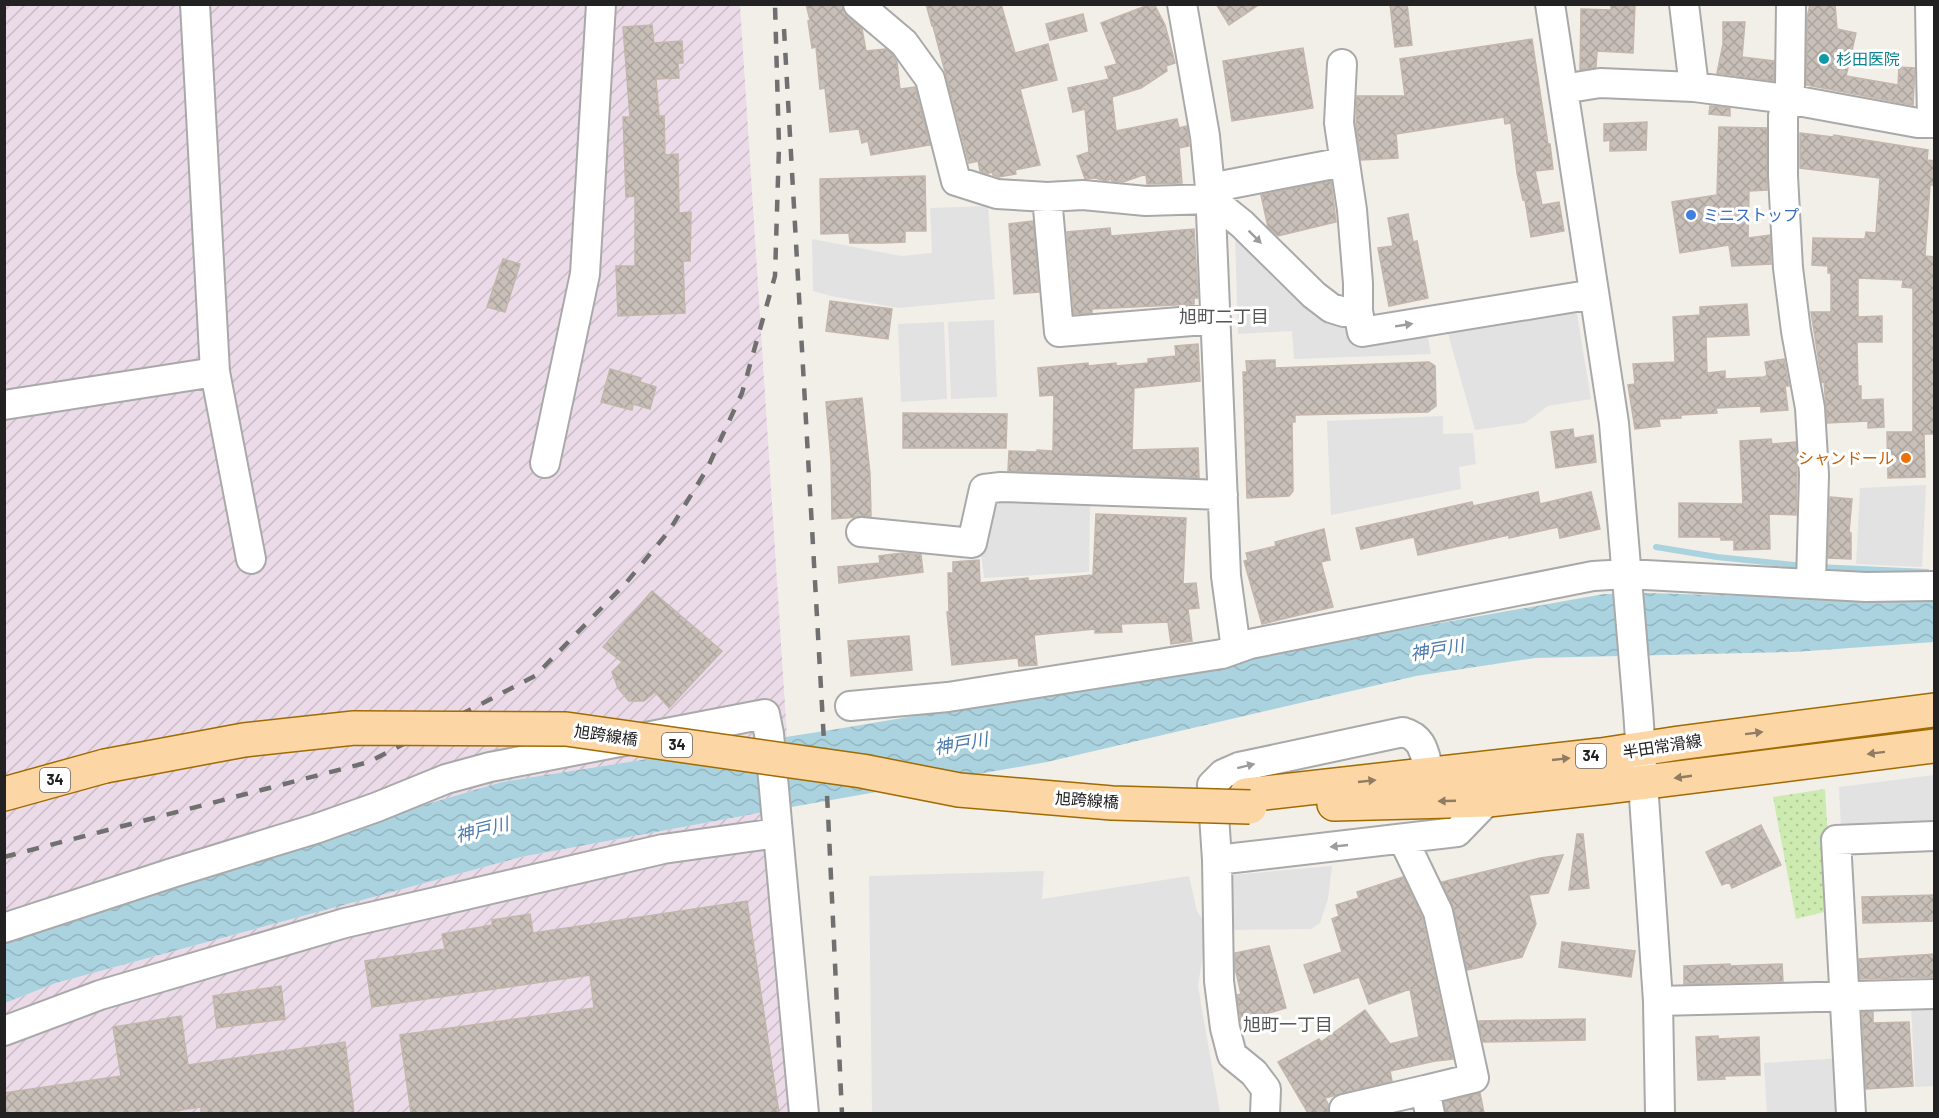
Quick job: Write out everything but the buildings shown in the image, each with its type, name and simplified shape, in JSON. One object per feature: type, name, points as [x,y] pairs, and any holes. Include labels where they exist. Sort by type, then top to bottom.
[{"type":"main road","name":"半田常滑線","points":[[1248,801],[1430,774],[1935,710]]},
{"type":"main road","name":"旭跨線橋","points":[[105,760],[243,740],[354,728],[566,729],[862,771],[959,790],[1112,803],[1248,801]]},
{"type":"main road","name":"半田常滑線","points":[[1248,801],[1488,800],[1935,746]]},
{"type":"main road","name":"34","points":[[4,783],[105,760]]},
{"type":"main road","name":"34","points":[[4,794],[105,760]]},
{"type":"street","points":[[195,4],[215,372],[251,559]]},
{"type":"street","points":[[545,463],[585,274],[601,4]]},
{"type":"street","points":[[858,4],[904,43],[930,79],[956,181],[997,194],[1083,195],[1146,201],[1211,194],[1344,162]]},
{"type":"street","points":[[1182,4],[1205,136],[1211,194],[1226,576],[1236,649]]},
{"type":"street","points":[[1550,4],[1614,423],[1635,669],[1658,1002],[1660,1113]]},
{"type":"street","points":[[1684,4],[1694,87]]},
{"type":"street","points":[[1791,4],[1790,85],[1783,116],[1784,199],[1788,268],[1810,408],[1814,475],[1811,572]]},
{"type":"street","points":[[1563,89],[1600,83],[1694,87],[1787,99],[1918,123],[1933,123],[1930,4]]},
{"type":"street","points":[[1342,64],[1339,123],[1352,210],[1358,311],[1362,332],[1594,294]]},
{"type":"street","points":[[1211,194],[1314,295],[1331,308],[1344,312],[1358,311]]},
{"type":"street","points":[[1047,196],[1059,332],[1216,319]]},
{"type":"street","points":[[4,405],[215,372]]},
{"type":"street","points":[[861,532],[972,543],[984,489],[1001,487],[1223,495]]},
{"type":"street","points":[[850,706],[948,697],[1222,654],[1250,644],[1593,576],[1811,572],[1866,587],[1935,586]]},
{"type":"street","points":[[4,928],[318,828],[446,779],[490,767],[765,714],[769,734],[804,1113]]},
{"type":"street","points":[[1266,1113],[1266,1089],[1254,1073],[1232,1055],[1225,1029],[1219,981],[1217,860],[1212,785],[1223,774],[1239,767],[1403,732],[1415,735],[1421,743],[1430,774]]},
{"type":"street","points":[[1217,860],[1457,832],[1488,800]]},
{"type":"street","points":[[4,1031],[100,995],[345,923],[663,849],[778,833]]},
{"type":"street","points":[[1851,1113],[1836,840],[1935,836]]},
{"type":"street","points":[[1344,1109],[1428,1102],[1474,1078],[1438,912],[1403,839]]},
{"type":"street","points":[[1658,1002],[1935,994]]},
{"type":"shaded area","points":[[4,5],[740,5],[787,737],[502,782],[298,842],[5,935]]},
{"type":"shaded area","points":[[988,206],[995,299],[898,308],[813,291],[812,239],[901,256],[932,253],[930,208]]},
{"type":"shaded area","points":[[1235,237],[1327,316],[1426,328],[1431,354],[1294,359],[1292,331],[1238,334]]},
{"type":"shaded area","points":[[1575,302],[1591,399],[1548,406],[1525,423],[1475,430],[1445,323]]},
{"type":"shaded area","points":[[994,320],[997,397],[951,399],[948,322]]},
{"type":"shaded area","points":[[944,322],[947,399],[901,402],[898,324]]},
{"type":"shaded area","points":[[1443,416],[1443,434],[1473,433],[1476,464],[1459,467],[1461,489],[1331,515],[1327,421]]},
{"type":"shaded area","points":[[1926,485],[1922,567],[1856,564],[1860,488]]},
{"type":"shaded area","points":[[1004,500],[1090,501],[1089,572],[984,578],[981,553],[990,510]]},
{"type":"shaded area","points":[[1934,775],[1934,827],[1841,829],[1839,787]]},
{"type":"shaded area","points":[[786,808],[802,1113],[5,1114],[5,1003],[56,983],[521,857]]},
{"type":"shaded area","points":[[1332,866],[1328,899],[1320,923],[1311,929],[1222,930],[1221,876]]},
{"type":"shaded area","points":[[1044,871],[1042,899],[1189,876],[1197,911],[1207,927],[1198,986],[1220,1113],[872,1113],[869,876]]},
{"type":"shaded area","points":[[1934,1003],[1934,1086],[1915,1087],[1911,1005]]},
{"type":"shaded area","points":[[1841,1058],[1845,1113],[1767,1113],[1764,1063]]},
{"type":"green space","points":[[1825,789],[1832,910],[1796,919],[1773,797]]},
{"type":"water","name":"神戸川","points":[[1650,593],[1869,600],[1934,596],[1934,642],[1794,652],[1535,658],[1416,676],[1047,762],[521,857],[56,983],[5,1003],[4,935],[298,842],[502,782],[1217,665],[1255,656],[1604,594]]},
{"type":"waterway","points":[[1656,547],[1717,557],[1804,566]]},
{"type":"waterway","points":[[1817,567],[1927,572]]},
{"type":"railway","points":[[4,857],[369,762],[535,676],[626,583],[669,531],[707,469],[742,393],[775,276],[779,146],[775,5]]},
{"type":"railway","points":[[784,29],[828,813],[842,1114]]},
{"type":"place","name":"杉田医院","points":[[1824,59]]},
{"type":"place","name":"ミニストップ","points":[[1691,215]]},
{"type":"place","name":"シャンドール","points":[[1906,458]]},
{"type":"district","name":"旭町二丁目","points":[[1224,317]]},
{"type":"district","name":"旭町一丁目","points":[[1288,1025]]}]
